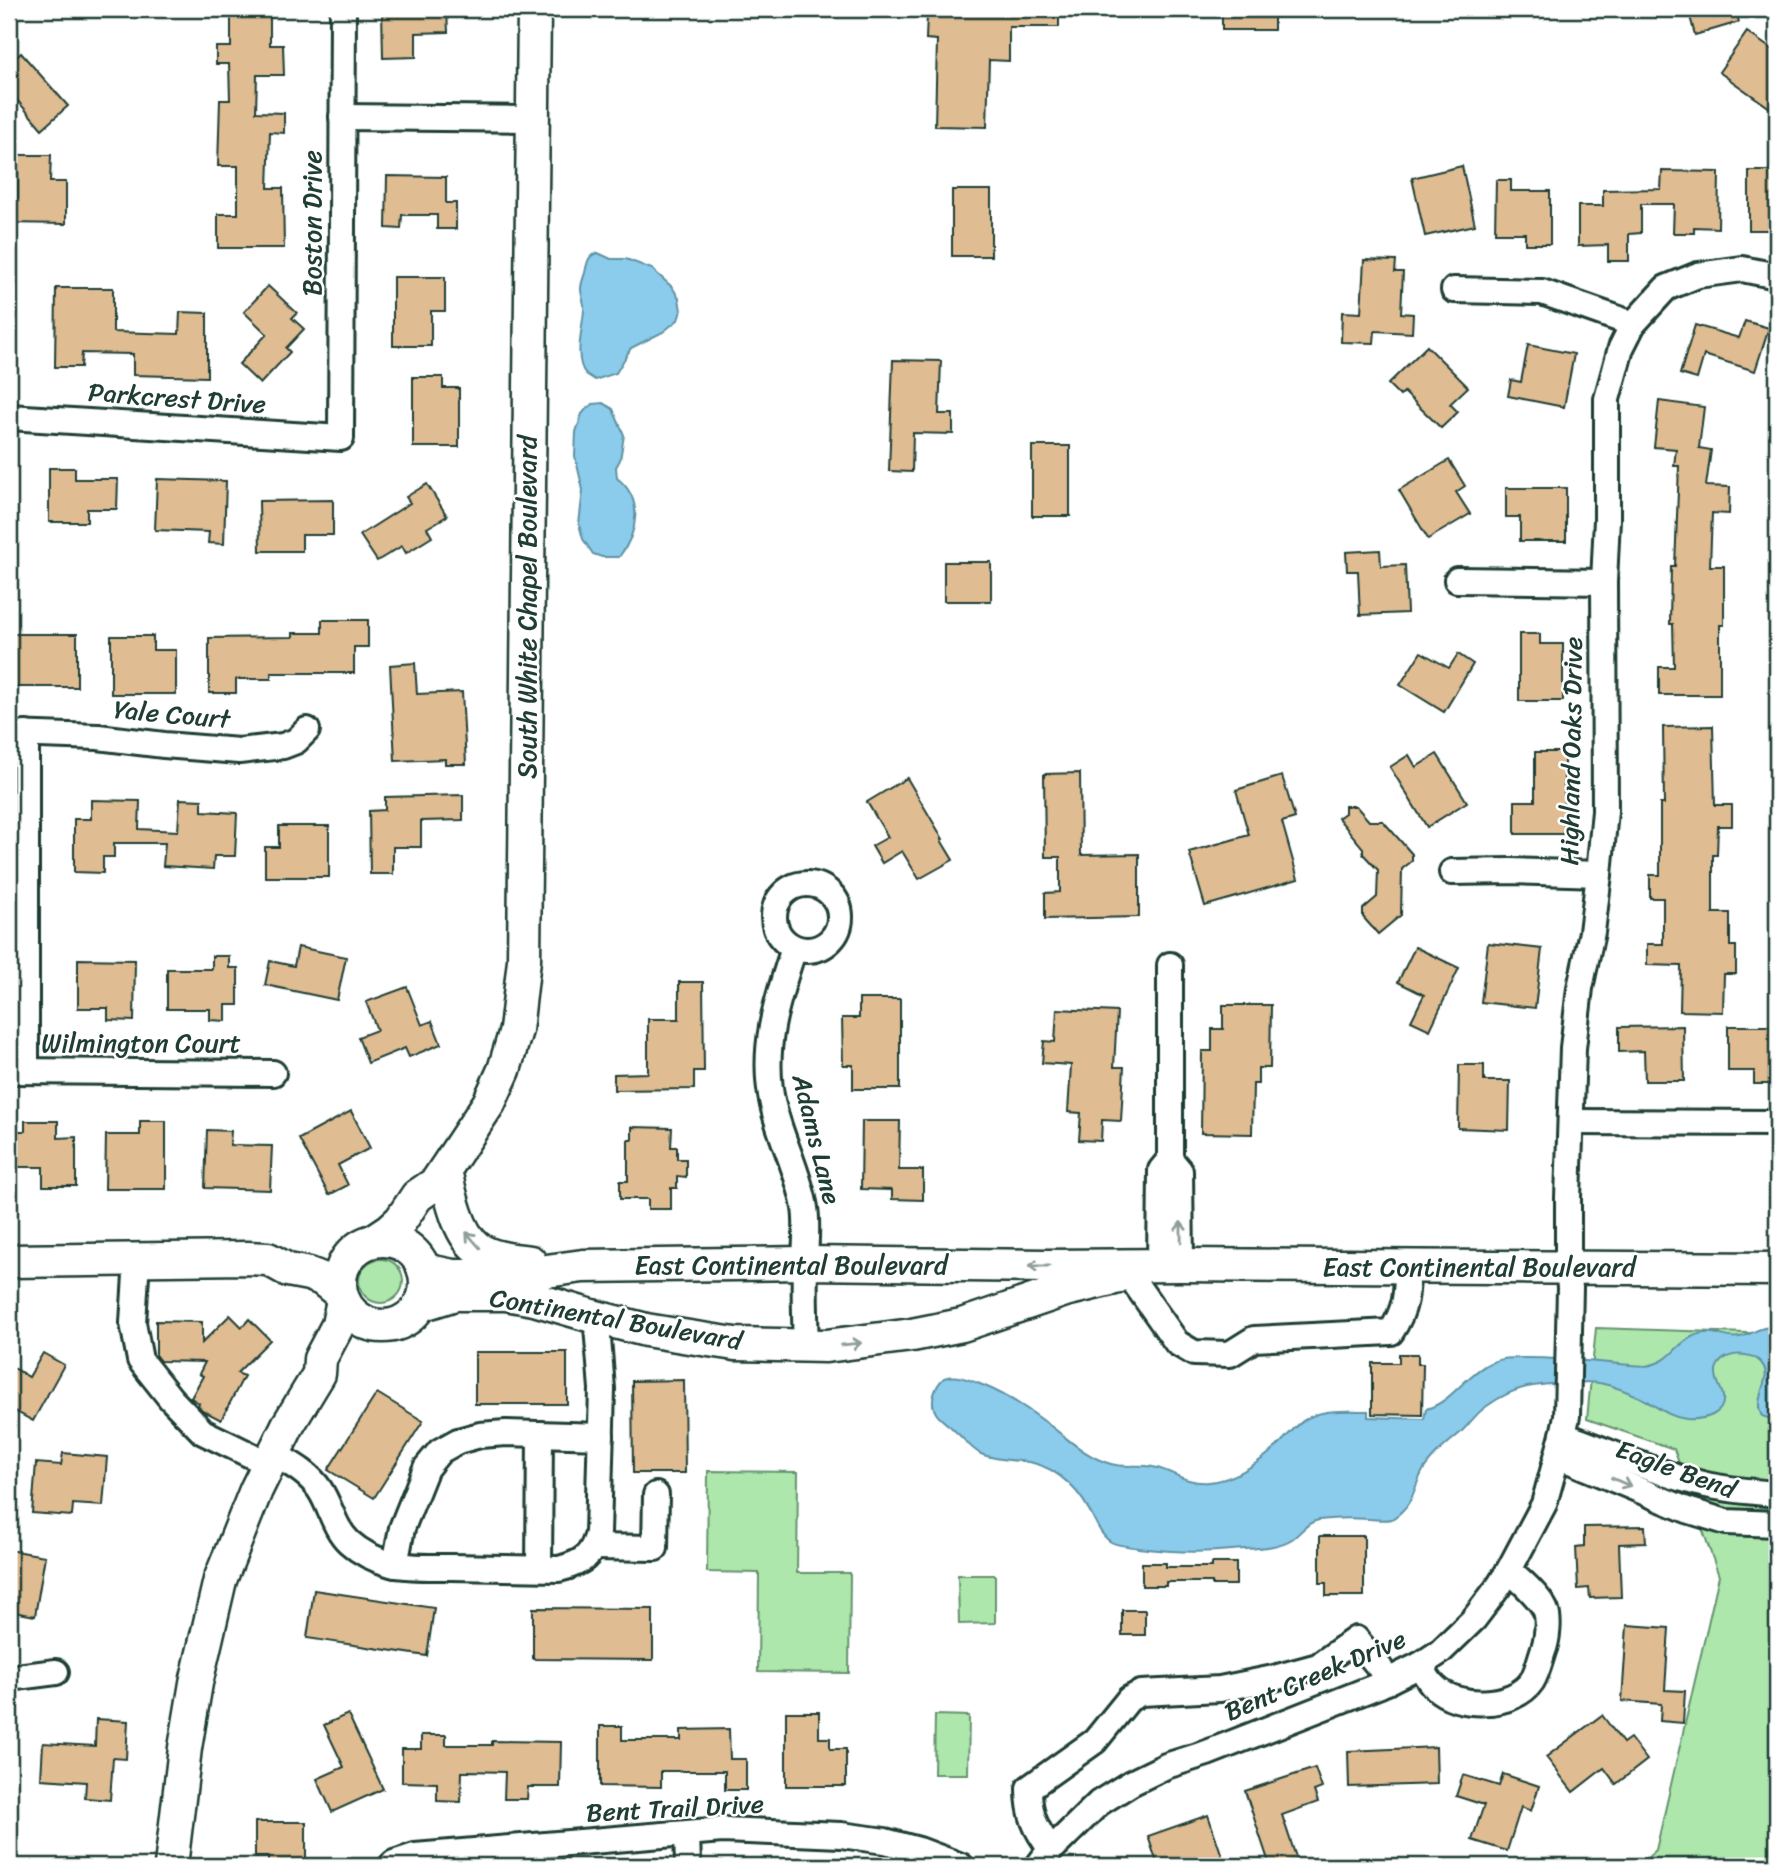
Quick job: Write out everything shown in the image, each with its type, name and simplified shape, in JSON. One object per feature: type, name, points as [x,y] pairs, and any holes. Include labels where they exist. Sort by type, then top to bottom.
[{"type":"main road","name":"South White Chapel Boulevard","points":[[421,1264],[418,1236],[441,1177],[489,1103],[503,1070],[516,1030],[524,960],[534,9]]},
{"type":"main road","name":"South White Chapel Boulevard","points":[[364,1246],[390,1230],[401,1220],[417,1196],[441,1177]]},
{"type":"main road","points":[[441,1177],[461,1225],[476,1247],[511,1260],[583,1266]]},
{"type":"main road","points":[[9,1261],[268,1259],[289,1252],[321,1256],[387,1240],[410,1249],[421,1264],[426,1282],[420,1305],[404,1320],[363,1331],[351,1342],[334,1367],[319,1374]]},
{"type":"main road","points":[[364,1246],[346,1260],[341,1271],[339,1283],[342,1297],[349,1310],[359,1318],[382,1326]]},
{"type":"main road","points":[[268,1259],[288,1270],[322,1279],[342,1297]]},
{"type":"main road","name":"East Continental Boulevard","points":[[421,1264],[453,1276],[510,1276],[583,1266],[805,1263],[1777,1269]]},
{"type":"main road","name":"Continental Boulevard","points":[[420,1305],[455,1294],[506,1294],[534,1298],[592,1316],[689,1337],[735,1344],[826,1346],[868,1342],[950,1327],[1065,1290],[1170,1265]]},
{"type":"main road","points":[[171,1866],[185,1748],[207,1630],[220,1580],[256,1490],[288,1425],[319,1374],[320,1359],[338,1325],[342,1297]]},
{"type":"street","name":"Boston Drive","points":[[341,438],[343,9]]},
{"type":"street","points":[[342,117],[532,119]]},
{"type":"street","name":"Highland Oaks Drive","points":[[1567,1266],[1573,1048],[1600,874],[1605,811],[1604,582],[1607,399],[1621,348],[1633,324],[1666,288],[1698,275],[1742,269],[1777,276]]},
{"type":"street","points":[[1454,290],[1542,292],[1633,324]]},
{"type":"street","name":"Parkcrest Drive","points":[[9,417],[341,438]]},
{"type":"street","points":[[1457,580],[1604,582]]},
{"type":"street","name":"Yale Court","points":[[17,734],[98,737],[239,751],[283,746],[296,741],[307,730]]},
{"type":"street","points":[[17,734],[18,1071]]},
{"type":"street","points":[[1452,872],[1600,874]]},
{"type":"street","name":"Adams Lane","points":[[794,948],[777,1000],[768,1054],[773,1105],[795,1167],[805,1206],[806,1347]]},
{"type":"street","points":[[1170,965],[1170,1159],[1180,1171],[1170,1265]]},
{"type":"street","name":"Wilmington Court","points":[[18,1071],[273,1073]]},
{"type":"street","points":[[1571,1122],[1777,1123]]},
{"type":"street","points":[[137,1259],[133,1323],[140,1360],[170,1399],[203,1432],[304,1472],[321,1492],[347,1540],[361,1552],[395,1565],[559,1569],[586,1558],[594,1548],[598,1533],[602,1389],[597,1326],[592,1316]]},
{"type":"street","name":"Bent Creek Drive","points":[[1045,1858],[1100,1803],[1131,1783],[1166,1766],[1207,1753],[1387,1682],[1440,1652],[1474,1619],[1509,1570],[1544,1504],[1561,1445],[1567,1398],[1569,1347],[1570,1288],[1567,1266]]},
{"type":"street","points":[[1130,1276],[1177,1343],[1194,1353],[1230,1354],[1254,1339],[1391,1332],[1401,1317],[1407,1295],[1407,1267]]},
{"type":"street","points":[[602,1389],[616,1343],[629,1325]]},
{"type":"street","points":[[395,1565],[402,1528],[426,1468],[440,1451],[458,1441],[480,1435],[506,1433],[601,1436]]},
{"type":"street","points":[[539,1568],[540,1434]]},
{"type":"street","name":"Eagle Bend","points":[[1561,1445],[1699,1483],[1777,1494]]},
{"type":"street","name":"Eagle Bend","points":[[1561,1445],[1686,1510],[1726,1522],[1777,1524]]},
{"type":"street","points":[[594,1548],[655,1548],[656,1495]]},
{"type":"street","points":[[1420,1665],[1434,1687],[1462,1702],[1500,1702],[1516,1696],[1532,1682],[1547,1640],[1546,1610],[1524,1583],[1509,1570]]},
{"type":"street","points":[[1045,1858],[1029,1808],[1029,1788],[1095,1741],[1129,1699],[1141,1693],[1220,1689],[1274,1678],[1318,1666],[1356,1639],[1380,1668],[1387,1682]]},
{"type":"street","points":[[9,1678],[56,1672]]},
{"type":"street","name":"Bent Trail Drive","points":[[391,1866],[415,1856],[722,1830],[841,1835],[885,1840],[961,1866]]},
{"type":"street","points":[[687,1834],[688,1866]]},
{"type":"green space","points":[[381,1259],[397,1265],[403,1281],[397,1297],[381,1303],[365,1297],[359,1281],[365,1265]]},
{"type":"green space","points":[[1596,1328],[1777,1334],[1777,1866],[1639,1866],[1656,1850],[1719,1576],[1674,1449],[1587,1419]]},
{"type":"green space","points":[[708,1471],[798,1472],[797,1573],[850,1573],[849,1673],[758,1672],[759,1573],[707,1572]]},
{"type":"green space","points":[[958,1575],[995,1575],[995,1623],[959,1624]]},
{"type":"green space","points":[[935,1715],[969,1716],[968,1774],[934,1774]]},
{"type":"water","points":[[598,253],[611,259],[626,259],[652,269],[672,287],[679,298],[681,311],[678,320],[663,332],[631,348],[616,373],[595,380],[582,368],[579,352],[584,307],[582,283],[589,258]]},
{"type":"water","points":[[603,403],[613,409],[624,435],[620,460],[616,467],[617,478],[626,486],[635,506],[634,527],[619,557],[593,554],[583,539],[579,524],[583,490],[575,456],[576,432],[587,408]]},
{"type":"water","points":[[1777,1326],[1777,1421],[1762,1416],[1759,1409],[1766,1376],[1762,1364],[1751,1356],[1744,1355],[1730,1356],[1719,1364],[1716,1373],[1722,1392],[1722,1406],[1707,1417],[1686,1419],[1674,1416],[1631,1393],[1599,1383],[1527,1387],[1503,1396],[1483,1409],[1440,1450],[1424,1469],[1405,1508],[1392,1519],[1319,1520],[1286,1542],[1255,1548],[1185,1552],[1114,1543],[1107,1539],[1083,1500],[1060,1476],[1031,1462],[981,1454],[940,1418],[933,1404],[938,1385],[944,1378],[967,1379],[1013,1400],[1102,1461],[1116,1465],[1153,1467],[1193,1481],[1209,1482],[1236,1475],[1252,1466],[1300,1423],[1317,1414],[1368,1411],[1368,1417],[1424,1419],[1426,1409],[1443,1401],[1481,1368],[1499,1360],[1557,1359],[1645,1366],[1662,1361],[1696,1335],[1714,1333],[1740,1337]]},
{"type":"building","points":[[382,9],[447,9],[448,32],[416,33],[416,57],[383,58]]},
{"type":"building","points":[[966,9],[1059,9],[1059,27],[1009,27],[1009,61],[989,60],[987,127],[935,126],[937,40],[926,39],[927,14],[966,14]]},
{"type":"building","points":[[1222,9],[1274,9],[1274,30],[1222,30]]},
{"type":"building","points":[[1688,9],[1735,9],[1739,22],[1695,35]]},
{"type":"building","points":[[231,13],[270,13],[270,45],[283,45],[284,75],[257,75],[256,112],[284,113],[284,133],[270,132],[268,188],[283,188],[284,248],[218,248],[218,214],[238,214],[238,166],[218,166],[220,100],[230,100],[229,64],[216,64],[216,47],[231,47]]},
{"type":"building","points":[[1747,32],[1777,53],[1777,97],[1770,108],[1719,72]]},
{"type":"building","points":[[21,53],[68,106],[42,129],[9,91],[9,64]]},
{"type":"building","points":[[18,155],[51,155],[50,182],[66,182],[66,224],[9,223],[9,197],[18,197]]},
{"type":"building","points":[[1462,166],[1475,225],[1425,236],[1412,178]]},
{"type":"building","points":[[1662,171],[1719,172],[1718,228],[1694,227],[1694,233],[1673,233],[1674,204],[1641,204],[1641,233],[1629,234],[1629,261],[1608,261],[1608,245],[1578,246],[1578,206],[1603,206],[1603,190],[1661,189]]},
{"type":"building","points":[[1749,171],[1777,171],[1777,210],[1773,210],[1773,230],[1749,230]]},
{"type":"building","points":[[387,176],[446,177],[446,203],[456,203],[456,229],[437,229],[437,215],[402,215],[401,229],[386,228]]},
{"type":"building","points":[[1496,180],[1511,180],[1511,191],[1550,191],[1550,244],[1525,244],[1525,233],[1495,233]]},
{"type":"building","points":[[952,190],[991,190],[991,256],[952,256]]},
{"type":"building","points":[[1364,260],[1396,261],[1395,272],[1403,272],[1401,313],[1413,314],[1412,333],[1375,331],[1374,343],[1341,342],[1342,312],[1361,313]]},
{"type":"building","points":[[393,277],[445,277],[445,311],[431,311],[431,346],[393,346]]},
{"type":"building","points":[[268,286],[297,313],[292,318],[304,329],[286,348],[290,352],[260,384],[239,364],[267,334],[244,312]]},
{"type":"building","points":[[56,288],[113,288],[113,332],[179,334],[180,312],[207,313],[207,377],[133,375],[133,354],[82,353],[81,367],[55,367]]},
{"type":"building","points":[[1745,321],[1769,328],[1755,371],[1704,355],[1697,379],[1680,374],[1695,325],[1739,338]]},
{"type":"building","points":[[1528,345],[1574,354],[1564,407],[1508,396],[1511,380],[1521,382]]},
{"type":"building","points":[[1427,346],[1468,387],[1450,404],[1458,412],[1441,428],[1404,392],[1400,396],[1388,384]]},
{"type":"building","points":[[893,360],[941,361],[939,414],[953,414],[953,434],[913,433],[912,472],[889,471]]},
{"type":"building","points":[[413,377],[443,377],[443,388],[459,388],[459,447],[413,447]]},
{"type":"building","points":[[1659,401],[1704,407],[1699,448],[1711,450],[1706,486],[1730,487],[1729,514],[1712,513],[1710,566],[1724,566],[1724,625],[1720,625],[1720,695],[1659,695],[1659,667],[1674,667],[1673,624],[1670,624],[1671,566],[1675,566],[1679,466],[1674,466],[1676,449],[1654,447]]},
{"type":"building","points":[[1032,446],[1070,446],[1070,516],[1032,516]]},
{"type":"building","points":[[1449,460],[1465,486],[1456,492],[1470,514],[1428,539],[1399,490]]},
{"type":"building","points":[[49,468],[75,468],[75,479],[118,479],[117,509],[87,509],[87,522],[49,522]]},
{"type":"building","points":[[157,479],[226,481],[224,544],[208,543],[209,532],[155,530]]},
{"type":"building","points":[[427,484],[447,516],[427,528],[432,537],[406,553],[402,546],[377,561],[360,535],[410,503],[406,497]]},
{"type":"building","points":[[1506,488],[1566,488],[1566,541],[1520,541],[1520,517],[1506,517]]},
{"type":"building","points":[[333,500],[333,535],[302,535],[302,551],[260,551],[259,501]]},
{"type":"building","points":[[1380,550],[1381,566],[1405,565],[1407,613],[1360,615],[1358,571],[1347,571],[1346,552]]},
{"type":"building","points":[[944,562],[991,562],[991,601],[944,601]]},
{"type":"building","points":[[322,620],[368,620],[368,647],[354,647],[354,673],[271,673],[271,679],[236,679],[236,693],[209,693],[209,638],[293,637],[293,633],[322,633]]},
{"type":"building","points":[[9,634],[77,634],[77,687],[9,687]]},
{"type":"building","points":[[1519,634],[1540,634],[1540,644],[1563,644],[1563,701],[1519,701]]},
{"type":"building","points":[[111,636],[153,636],[153,650],[176,650],[176,694],[111,694]]},
{"type":"building","points":[[1421,652],[1449,668],[1458,654],[1473,664],[1444,712],[1400,685]]},
{"type":"building","points":[[415,663],[417,694],[462,692],[466,764],[445,764],[445,759],[395,761],[390,665]]},
{"type":"building","points":[[1713,726],[1715,805],[1732,805],[1732,826],[1718,826],[1717,855],[1713,855],[1713,913],[1730,913],[1730,946],[1736,946],[1736,974],[1724,974],[1723,1012],[1680,1011],[1681,966],[1647,965],[1647,944],[1663,944],[1663,898],[1650,898],[1650,875],[1660,875],[1660,804],[1664,804],[1663,727]]},
{"type":"building","points":[[1535,752],[1564,752],[1564,834],[1515,834],[1515,801],[1535,801]]},
{"type":"building","points":[[1437,754],[1467,802],[1427,827],[1390,767],[1409,755],[1416,767]]},
{"type":"building","points":[[1080,773],[1081,855],[1139,854],[1139,917],[1045,919],[1045,893],[1060,892],[1060,857],[1045,857],[1044,774]]},
{"type":"building","points":[[1282,776],[1295,818],[1282,822],[1298,879],[1205,906],[1189,852],[1249,835],[1236,790]]},
{"type":"building","points":[[907,778],[953,860],[919,879],[902,851],[882,863],[872,846],[888,837],[867,802]]},
{"type":"building","points":[[463,795],[463,820],[421,821],[421,847],[393,847],[393,874],[370,874],[369,811],[385,810],[385,797]]},
{"type":"building","points":[[180,799],[202,800],[202,811],[237,813],[235,856],[214,856],[213,869],[163,866],[165,843],[114,843],[114,857],[103,857],[103,873],[74,872],[74,819],[91,819],[91,800],[140,801],[139,829],[178,831]]},
{"type":"building","points":[[1345,806],[1356,806],[1369,821],[1383,821],[1412,854],[1412,861],[1402,869],[1401,915],[1378,934],[1363,917],[1363,909],[1377,897],[1378,870],[1363,854],[1363,848],[1338,818],[1345,813]]},
{"type":"building","points":[[279,826],[329,826],[329,877],[265,877],[265,847],[279,847]]},
{"type":"building","points":[[1488,943],[1542,949],[1535,1008],[1481,1002]]},
{"type":"building","points":[[298,947],[346,957],[337,1000],[265,985],[270,961],[294,966]]},
{"type":"building","points":[[1415,947],[1459,968],[1430,1030],[1411,1021],[1424,995],[1398,982]]},
{"type":"building","points":[[212,956],[229,956],[229,968],[238,968],[238,1005],[226,1005],[226,1021],[210,1020],[210,1009],[167,1009],[167,969],[212,969]]},
{"type":"building","points":[[78,959],[135,960],[134,1021],[108,1020],[108,1008],[78,1008]]},
{"type":"building","points":[[679,982],[703,982],[704,1071],[694,1071],[694,1089],[614,1090],[614,1074],[648,1073],[648,1019],[679,1019]]},
{"type":"building","points":[[407,987],[422,1025],[432,1021],[441,1044],[409,1057],[405,1048],[368,1063],[358,1037],[377,1030],[366,1002]]},
{"type":"building","points":[[859,999],[900,999],[900,1089],[853,1089],[853,1065],[843,1065],[842,1018],[859,1018]]},
{"type":"building","points":[[1223,1005],[1271,1005],[1270,1068],[1258,1068],[1258,1084],[1253,1084],[1252,1134],[1201,1133],[1202,1051],[1212,1051],[1212,1029],[1223,1029]]},
{"type":"building","points":[[1057,1009],[1117,1012],[1114,1067],[1124,1067],[1121,1121],[1102,1120],[1101,1141],[1079,1140],[1081,1113],[1068,1112],[1071,1065],[1042,1063],[1044,1041],[1055,1042]]},
{"type":"building","points":[[1683,1026],[1684,1081],[1645,1081],[1644,1051],[1619,1052],[1619,1027]]},
{"type":"building","points":[[1728,1026],[1777,1026],[1777,1084],[1754,1084],[1754,1071],[1728,1071]]},
{"type":"building","points":[[1459,1065],[1484,1065],[1484,1081],[1510,1081],[1509,1130],[1458,1128]]},
{"type":"building","points":[[351,1111],[370,1148],[338,1165],[348,1185],[329,1195],[299,1139]]},
{"type":"building","points":[[25,1121],[58,1121],[58,1138],[76,1137],[76,1186],[43,1186],[43,1167],[12,1167],[11,1131],[25,1131]]},
{"type":"building","points":[[140,1121],[166,1121],[166,1189],[105,1189],[106,1135],[140,1135]]},
{"type":"building","points":[[862,1121],[900,1121],[899,1170],[923,1170],[923,1200],[892,1199],[892,1190],[861,1189]]},
{"type":"building","points":[[632,1127],[672,1128],[671,1147],[677,1147],[677,1159],[686,1159],[686,1177],[677,1176],[677,1188],[671,1188],[671,1209],[648,1209],[648,1199],[620,1199],[620,1181],[628,1181],[628,1140],[632,1140]]},
{"type":"building","points":[[207,1130],[231,1131],[230,1145],[272,1146],[270,1190],[205,1188]]},
{"type":"building","points":[[230,1315],[242,1327],[249,1319],[270,1340],[237,1373],[244,1376],[221,1420],[202,1410],[199,1403],[191,1398],[203,1376],[199,1374],[205,1362],[160,1361],[156,1356],[156,1321],[202,1322],[202,1343]]},
{"type":"building","points":[[475,1352],[567,1352],[567,1404],[475,1404]]},
{"type":"building","points":[[43,1353],[64,1365],[33,1421],[9,1408],[9,1365],[29,1377]]},
{"type":"building","points":[[1399,1354],[1418,1354],[1418,1364],[1423,1364],[1422,1415],[1372,1414],[1372,1363],[1399,1363]]},
{"type":"building","points":[[684,1380],[685,1473],[633,1473],[632,1381]]},
{"type":"building","points":[[377,1393],[423,1421],[374,1498],[328,1470]]},
{"type":"building","points":[[63,1453],[107,1457],[103,1506],[73,1504],[72,1516],[32,1513],[36,1463],[61,1465]]},
{"type":"building","points":[[1645,1526],[1646,1543],[1619,1544],[1621,1597],[1590,1598],[1589,1588],[1578,1589],[1576,1547],[1584,1546],[1584,1527]]},
{"type":"building","points":[[1320,1536],[1364,1536],[1364,1596],[1326,1596],[1326,1583],[1320,1583]]},
{"type":"building","points":[[9,1550],[45,1556],[35,1616],[9,1611]]},
{"type":"building","points":[[1142,1563],[1166,1563],[1166,1567],[1212,1567],[1212,1563],[1236,1563],[1236,1585],[1166,1582],[1166,1586],[1142,1586]]},
{"type":"building","points":[[314,1590],[434,1608],[427,1656],[307,1638]]},
{"type":"building","points":[[533,1608],[653,1609],[653,1660],[533,1659]]},
{"type":"building","points":[[1122,1610],[1145,1610],[1145,1635],[1122,1635]]},
{"type":"building","points":[[1627,1625],[1669,1628],[1665,1690],[1685,1691],[1683,1723],[1660,1721],[1661,1704],[1622,1701]]},
{"type":"building","points":[[786,1712],[819,1712],[819,1738],[830,1738],[830,1749],[846,1749],[846,1786],[786,1786]]},
{"type":"building","points":[[348,1714],[383,1789],[332,1812],[317,1779],[344,1767],[324,1725]]},
{"type":"building","points":[[1602,1715],[1623,1743],[1630,1738],[1647,1760],[1616,1784],[1604,1768],[1573,1792],[1546,1757]]},
{"type":"building","points":[[96,1719],[128,1721],[126,1759],[113,1758],[110,1800],[85,1798],[86,1782],[41,1779],[43,1743],[95,1746]]},
{"type":"building","points":[[600,1726],[622,1726],[622,1740],[681,1740],[681,1730],[729,1729],[730,1759],[746,1759],[746,1790],[725,1790],[725,1771],[661,1771],[661,1787],[600,1786]]},
{"type":"building","points":[[421,1735],[446,1735],[446,1745],[492,1745],[492,1741],[561,1742],[560,1787],[528,1787],[527,1799],[504,1799],[505,1772],[469,1771],[462,1772],[461,1802],[437,1801],[437,1783],[402,1782],[402,1749],[421,1749]]},
{"type":"building","points":[[1436,1747],[1437,1784],[1349,1787],[1348,1751]]},
{"type":"building","points":[[1315,1768],[1322,1788],[1314,1791],[1318,1802],[1282,1815],[1298,1863],[1270,1866],[1245,1791]]},
{"type":"building","points":[[1503,1774],[1539,1786],[1531,1811],[1521,1807],[1507,1851],[1472,1840],[1484,1805],[1456,1796],[1463,1775],[1499,1786]]},
{"type":"building","points":[[1208,1815],[1223,1859],[1200,1866],[1158,1866],[1148,1836]]},
{"type":"building","points":[[255,1822],[306,1822],[306,1866],[268,1866],[268,1857],[255,1857]]}]
